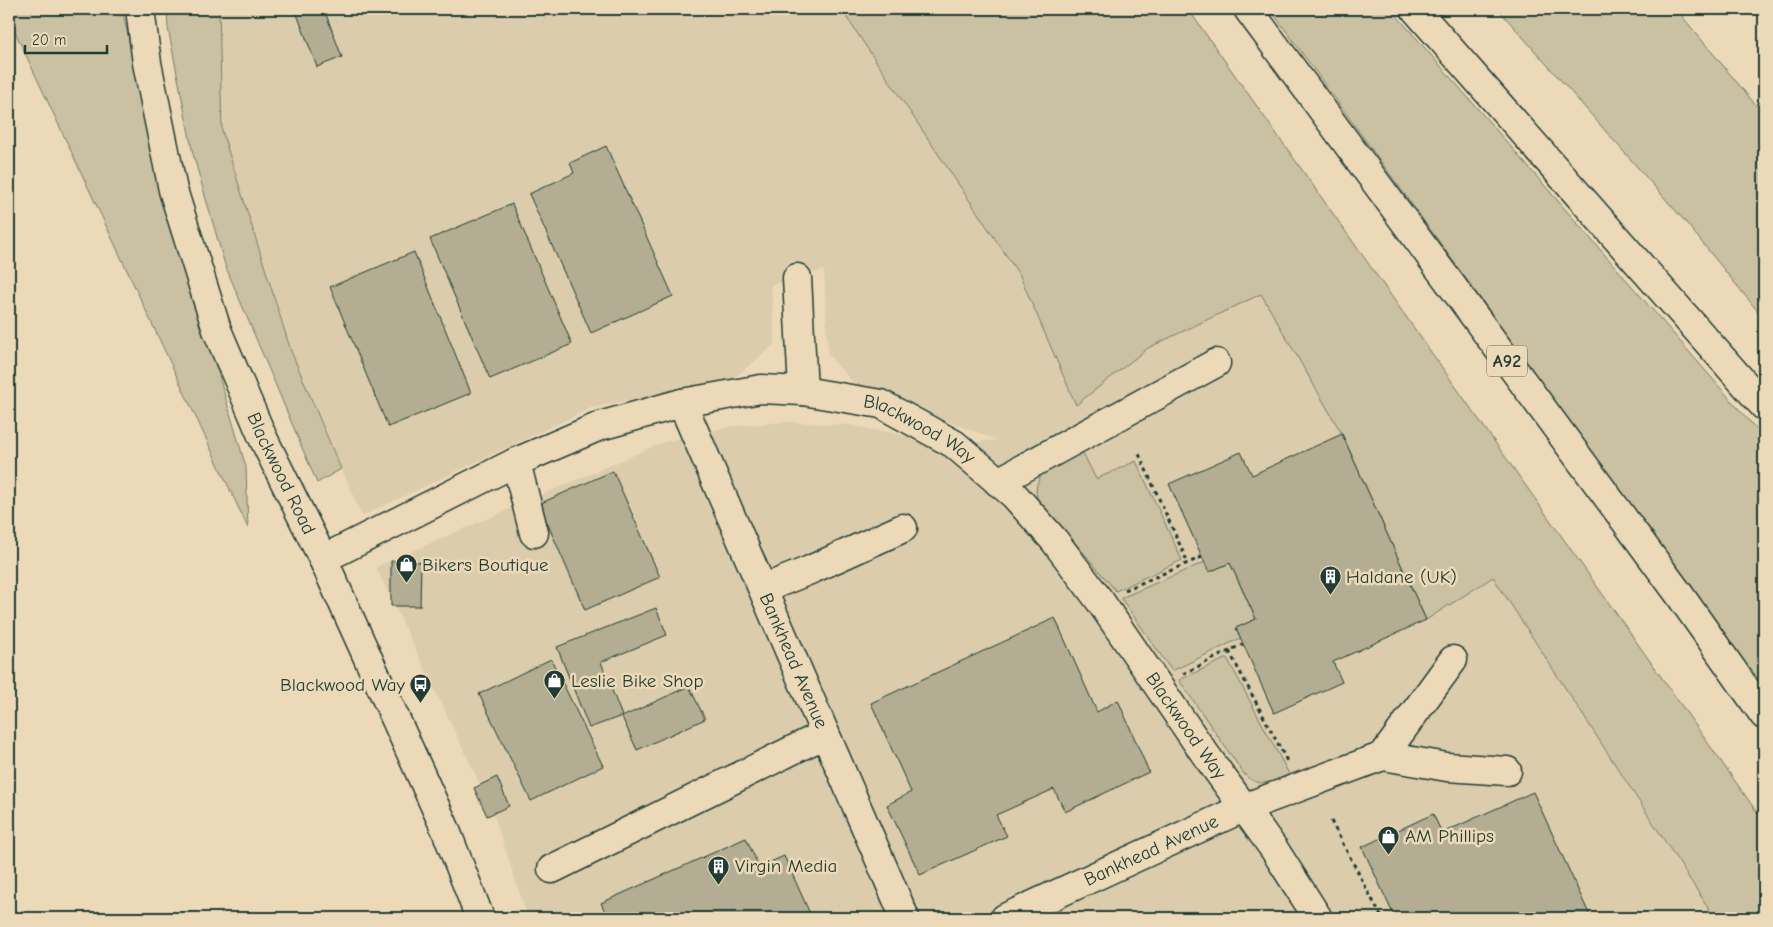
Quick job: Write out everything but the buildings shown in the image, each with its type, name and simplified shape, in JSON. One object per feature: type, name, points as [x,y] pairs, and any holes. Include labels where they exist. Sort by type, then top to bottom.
[{"type":"main road","name":"Blackwood Road","points":[[140,9],[147,63],[173,190],[217,330],[263,438],[323,559],[445,828],[480,918]]},
{"type":"main road","name":"A92","points":[[1248,9],[1679,594],[1764,715]]},
{"type":"main road","points":[[1416,9],[1764,406]]},
{"type":"main road","points":[[798,278],[803,391]]},
{"type":"main road","points":[[998,482],[1216,363]]},
{"type":"main road","name":"Blackwood Way","points":[[323,559],[516,462],[600,426],[682,403],[761,389],[803,391],[881,404],[954,444],[1014,496],[1054,540],[1100,600],[1243,808],[1274,849],[1318,918]]},
{"type":"main road","name":"Bankhead Avenue","points":[[682,403],[905,918]]},
{"type":"main road","points":[[516,462],[534,533]]},
{"type":"main road","points":[[763,589],[903,528]]},
{"type":"main road","points":[[1453,660],[1383,756],[1447,767],[1507,770]]},
{"type":"main road","points":[[552,869],[825,734]]},
{"type":"main road","name":"Bankhead Avenue","points":[[1005,918],[1243,808],[1383,756]]},
{"type":"path","points":[[1139,454],[1188,564]]},
{"type":"path","points":[[1100,600],[1202,557]]},
{"type":"path","points":[[1158,686],[1243,644]]},
{"type":"path","points":[[1228,651],[1300,786]]},
{"type":"path","points":[[1330,821],[1382,918]]},
{"type":"path","points":[[1389,918],[1394,916]]},
{"type":"shaded area","points":[[9,9],[122,9],[160,177],[246,467],[248,528],[9,19]]},
{"type":"shaded area","points":[[167,9],[219,9],[222,131],[291,351],[341,469],[317,483],[225,265],[193,154],[168,28]]},
{"type":"shaded area","points":[[219,9],[841,9],[1020,276],[1076,405],[1148,348],[1261,294],[1342,434],[1426,619],[1493,577],[1715,918],[528,918],[491,807],[376,567],[664,442],[733,426],[786,422],[848,425],[954,444],[997,440],[856,386],[828,354],[824,270],[771,285],[775,344],[734,378],[591,408],[362,516],[291,351],[222,131]]},
{"type":"shaded area","points":[[841,9],[1188,9],[1764,822],[1764,918],[1715,918],[1493,577],[1426,620],[1342,434],[1261,294],[1148,348],[1076,405],[1020,276]]},
{"type":"shaded area","points":[[1270,9],[1391,9],[1764,438],[1764,689]]},
{"type":"shaded area","points":[[1498,9],[1676,9],[1764,115],[1764,319],[1683,219]]},
{"type":"shaded area","points":[[1081,449],[1096,479],[1136,461],[1182,560],[1116,591],[1037,498],[1036,488],[1043,473],[1057,462]]},
{"type":"shaded area","points":[[1205,562],[1209,572],[1230,563],[1256,619],[1236,628],[1241,638],[1172,671],[1121,598]]},
{"type":"shaded area","points":[[1227,658],[1289,774],[1266,783],[1260,783],[1244,774],[1179,680]]},
{"type":"place","name":"Bikers Boutique","points":[[406,584]]},
{"type":"place","name":"Haldane (UK)","points":[[1330,596]]},
{"type":"place","name":"Leslie Bike Shop","points":[[555,700]]},
{"type":"place","name":"Blackwood Way","points":[[421,704]]},
{"type":"place","name":"AM Phillips","points":[[1389,855]]},
{"type":"place","name":"Virgin Media","points":[[719,885]]}]
